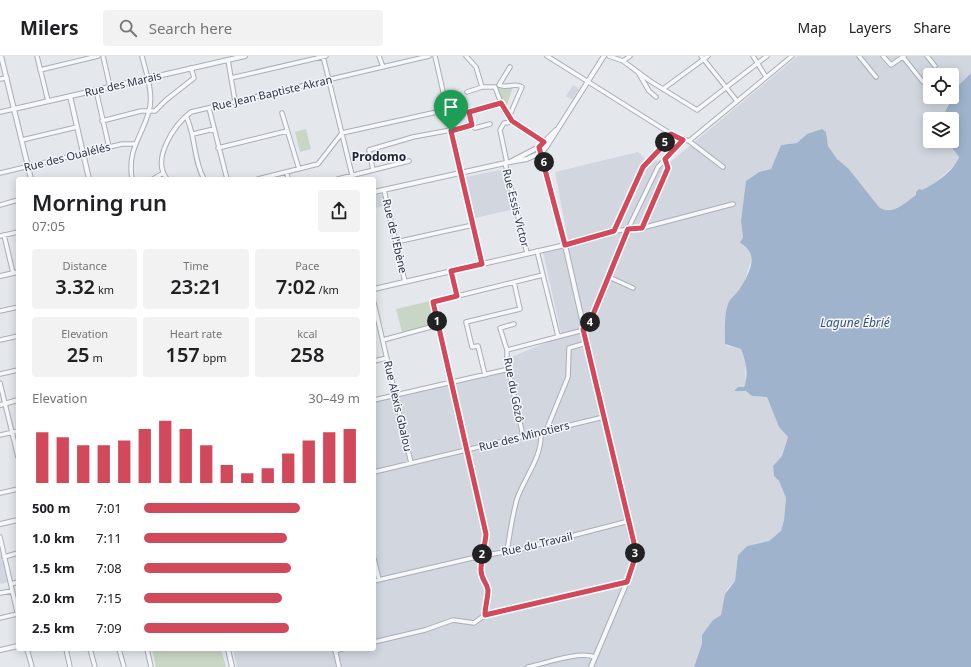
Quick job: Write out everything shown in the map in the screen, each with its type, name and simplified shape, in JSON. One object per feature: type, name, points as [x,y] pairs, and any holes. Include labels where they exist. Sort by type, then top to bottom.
[{"type":"street","points":[[1,56],[31,177]]},
{"type":"street","points":[[37,56],[48,101]]},
{"type":"street","points":[[40,70],[98,56]]},
{"type":"street","points":[[103,56],[110,87]]},
{"type":"street","points":[[132,177],[131,159],[134,144],[149,112],[150,99],[142,56]]},
{"type":"street","name":"Rue des Marais","points":[[0,112],[246,56]]},
{"type":"street","points":[[231,78],[324,56],[328,80],[353,177],[373,170],[409,161]]},
{"type":"street","points":[[379,56],[383,67]]},
{"type":"street","points":[[405,56],[406,61]]},
{"type":"street","name":"Rue Jean Baptiste Akran","points":[[186,116],[191,112],[235,101],[429,56]]},
{"type":"street","points":[[434,56],[482,264]]},
{"type":"street","points":[[466,56],[476,67],[482,87]]},
{"type":"street","points":[[547,56],[671,134],[683,140],[689,141],[723,167]]},
{"type":"street","points":[[376,192],[521,161],[542,152],[604,56]]},
{"type":"street","points":[[609,56],[623,61],[663,89],[697,110],[767,56]]},
{"type":"street","points":[[623,61],[630,56]]},
{"type":"street","points":[[663,89],[702,58],[708,56]]},
{"type":"street","points":[[753,56],[766,77]]},
{"type":"street","points":[[689,141],[792,56]]},
{"type":"street","points":[[859,56],[876,77]]},
{"type":"street","points":[[883,56],[889,65],[892,65],[904,56],[923,82]]},
{"type":"street","points":[[927,56],[935,66]]},
{"type":"street","points":[[702,58],[738,101]]},
{"type":"street","points":[[228,60],[235,101]]},
{"type":"street","points":[[496,89],[500,85],[510,67]]},
{"type":"street","points":[[102,121],[141,112],[155,111],[166,100],[194,78],[191,68]]},
{"type":"street","points":[[637,71],[649,91],[656,97]]},
{"type":"street","points":[[0,79],[6,78]]},
{"type":"street","points":[[500,85],[505,87],[518,84],[522,87],[509,117]]},
{"type":"street","points":[[467,92],[482,87],[494,87],[501,103],[512,121],[546,144]]},
{"type":"street","points":[[96,90],[108,147]]},
{"type":"street","points":[[70,96],[89,177]]},
{"type":"street","points":[[472,125],[469,112],[501,103]]},
{"type":"street","points":[[209,108],[218,148],[227,177]]},
{"type":"street","points":[[268,177],[321,163],[342,133],[446,110]]},
{"type":"street","points":[[282,113],[286,131],[297,155],[300,169]]},
{"type":"street","points":[[166,177],[163,172],[161,160],[181,121],[186,116],[193,134],[199,171],[203,177]]},
{"type":"street","name":"Rue Essis Victor","points":[[512,121],[504,123],[500,127],[527,254]]},
{"type":"street","points":[[373,170],[369,150],[413,137],[472,125],[475,128],[490,124]]},
{"type":"street","points":[[22,140],[77,127]]},
{"type":"street","points":[[193,134],[214,129]]},
{"type":"street","points":[[218,148],[286,131]]},
{"type":"street","points":[[614,231],[643,167],[662,147],[671,134]]},
{"type":"street","points":[[583,329],[590,322],[628,229],[658,167],[683,140]]},
{"type":"street","name":"Rue des Oualélés","points":[[0,173],[108,147],[122,144],[134,144]]},
{"type":"street","points":[[507,163],[546,144]]},
{"type":"street","points":[[539,147],[542,152],[565,245],[583,329],[629,521],[635,558],[627,582],[591,667]]},
{"type":"street","points":[[642,228],[668,168],[665,159]]},
{"type":"street","points":[[156,177],[163,172]]},
{"type":"street","points":[[286,172],[287,177]]},
{"type":"street","name":"Rue de l'Ebène","points":[[384,190],[405,282]]},
{"type":"street","points":[[0,205],[16,201]]},
{"type":"street","points":[[376,289],[565,245],[614,231],[642,228],[732,204]]},
{"type":"street","points":[[396,242],[473,225]]},
{"type":"street","points":[[13,273],[2,236],[16,232]]},
{"type":"street","points":[[537,251],[558,336]]},
{"type":"street","points":[[451,271],[457,296]]},
{"type":"street","points":[[0,276],[16,272]]},
{"type":"street","points":[[485,615],[488,591],[487,585],[481,579],[481,556],[486,534],[433,302],[543,275]]},
{"type":"street","points":[[609,277],[633,288]]},
{"type":"street","points":[[485,375],[478,346],[472,347],[466,322],[520,309],[514,282]]},
{"type":"street","points":[[0,311],[16,307]]},
{"type":"street","name":"Rue Alexis Gbalou","points":[[376,311],[411,462]]},
{"type":"street","points":[[507,350],[500,328],[514,324]]},
{"type":"street","points":[[383,340],[438,325]]},
{"type":"street","name":"Rue du Gôzô","points":[[523,436],[509,369],[507,350],[583,329]]},
{"type":"street","points":[[0,340],[16,336]]},
{"type":"street","points":[[546,431],[568,377],[569,348],[583,344],[586,341]]},
{"type":"street","points":[[376,360],[387,358]]},
{"type":"street","points":[[376,400],[509,369]]},
{"type":"street","points":[[0,374],[16,370]]},
{"type":"street","points":[[0,383],[2,404],[16,449]]},
{"type":"street","points":[[2,404],[16,400]]},
{"type":"street","name":"Rue des Minotiers","points":[[376,471],[604,417]]},
{"type":"street","points":[[0,435],[16,431]]},
{"type":"street","points":[[507,551],[516,501],[540,448],[541,433]]},
{"type":"street","points":[[0,493],[16,489]]},
{"type":"street","points":[[0,524],[16,520]]},
{"type":"street","name":"Rue du Travail","points":[[376,581],[481,556],[521,549],[629,521]]},
{"type":"street","points":[[0,537],[16,603]]},
{"type":"street","points":[[4,556],[16,553]]},
{"type":"street","points":[[376,567],[379,580]]},
{"type":"street","points":[[376,642],[425,630],[453,620],[474,623],[485,615],[627,582]]},
{"type":"street","points":[[11,584],[16,583]]},
{"type":"street","points":[[0,593],[12,591]]},
{"type":"street","points":[[0,618],[16,615]]},
{"type":"street","points":[[0,650],[16,646]]},
{"type":"street","points":[[28,651],[32,667]]},
{"type":"street","points":[[66,651],[70,667]]},
{"type":"street","points":[[91,651],[95,667]]},
{"type":"street","points":[[120,651],[124,667]]},
{"type":"street","points":[[147,651],[151,667]]},
{"type":"street","points":[[228,651],[232,667]]},
{"type":"street","points":[[335,651],[339,667]]},
{"type":"street","points":[[528,667],[579,655],[595,657]]},
{"type":"shaded area","points":[[798,56],[971,56],[971,73],[959,85],[959,68],[923,68],[923,104],[948,104],[945,112],[923,112],[923,148],[952,148],[959,157],[956,164],[930,187],[893,211],[883,211],[848,168],[837,159],[828,146],[826,132],[807,134],[797,143],[781,145],[771,169],[759,172],[746,181],[741,221],[743,237],[740,243],[747,247],[752,253],[745,280],[738,292],[732,296],[726,346],[741,349],[747,366],[745,370],[746,381],[744,387],[735,391],[746,391],[752,396],[767,397],[779,427],[788,437],[782,456],[773,466],[774,476],[779,481],[786,498],[784,520],[781,531],[769,541],[747,546],[738,555],[735,581],[727,589],[721,615],[713,620],[702,635],[702,644],[694,667],[237,667],[233,651],[376,651],[376,402],[511,371],[509,358],[560,337],[561,333],[543,252],[569,245],[555,172],[638,152],[644,158],[669,163]]},
{"type":"shaded area","points":[[573,85],[579,89],[572,100],[566,96]]},
{"type":"shaded area","points":[[505,169],[514,209],[475,218],[466,177]]},
{"type":"shaded area","points":[[383,194],[386,206],[376,208],[376,196]]},
{"type":"shaded area","points":[[0,551],[8,582],[0,584]]},
{"type":"green space","points":[[513,87],[505,111],[497,88]]},
{"type":"green space","points":[[306,129],[311,149],[300,152],[295,132]]},
{"type":"green space","points":[[434,300],[440,323],[402,332],[396,309]]},
{"type":"green space","points":[[152,651],[222,651],[226,667],[156,667]]},
{"type":"water","name":"Lagune Ébrié","points":[[971,73],[971,667],[694,667],[702,644],[702,635],[713,620],[721,615],[725,594],[735,581],[738,555],[747,546],[769,541],[781,531],[784,520],[786,498],[779,481],[774,476],[773,466],[782,456],[788,437],[779,427],[767,397],[752,396],[746,391],[734,391],[738,387],[744,387],[747,373],[741,349],[725,344],[725,319],[728,304],[743,284],[749,271],[752,258],[746,248],[740,243],[743,237],[741,221],[746,181],[759,172],[771,169],[781,145],[797,143],[807,134],[822,129],[826,132],[828,146],[837,159],[848,168],[879,207],[884,210],[888,210],[903,205],[916,195],[916,192],[919,189],[922,190],[938,181],[949,172],[957,162],[959,157],[952,148],[959,148],[959,112],[945,112],[949,104],[959,104],[959,85]]},
{"type":"district","name":"Prodomo","points":[[379,157]]},
{"type":"route","points":[[501,103],[504,111],[512,121],[544,142],[539,147],[542,152],[565,245],[614,231],[631,189],[643,167],[662,147],[671,134],[683,140],[665,159],[668,168],[642,228],[628,229],[590,322],[583,329],[634,543],[634,564],[627,582],[485,615],[488,591],[487,585],[481,579],[481,556],[486,534],[433,302],[457,296],[451,271],[482,264],[451,131],[472,125],[469,112],[501,103]]}]
